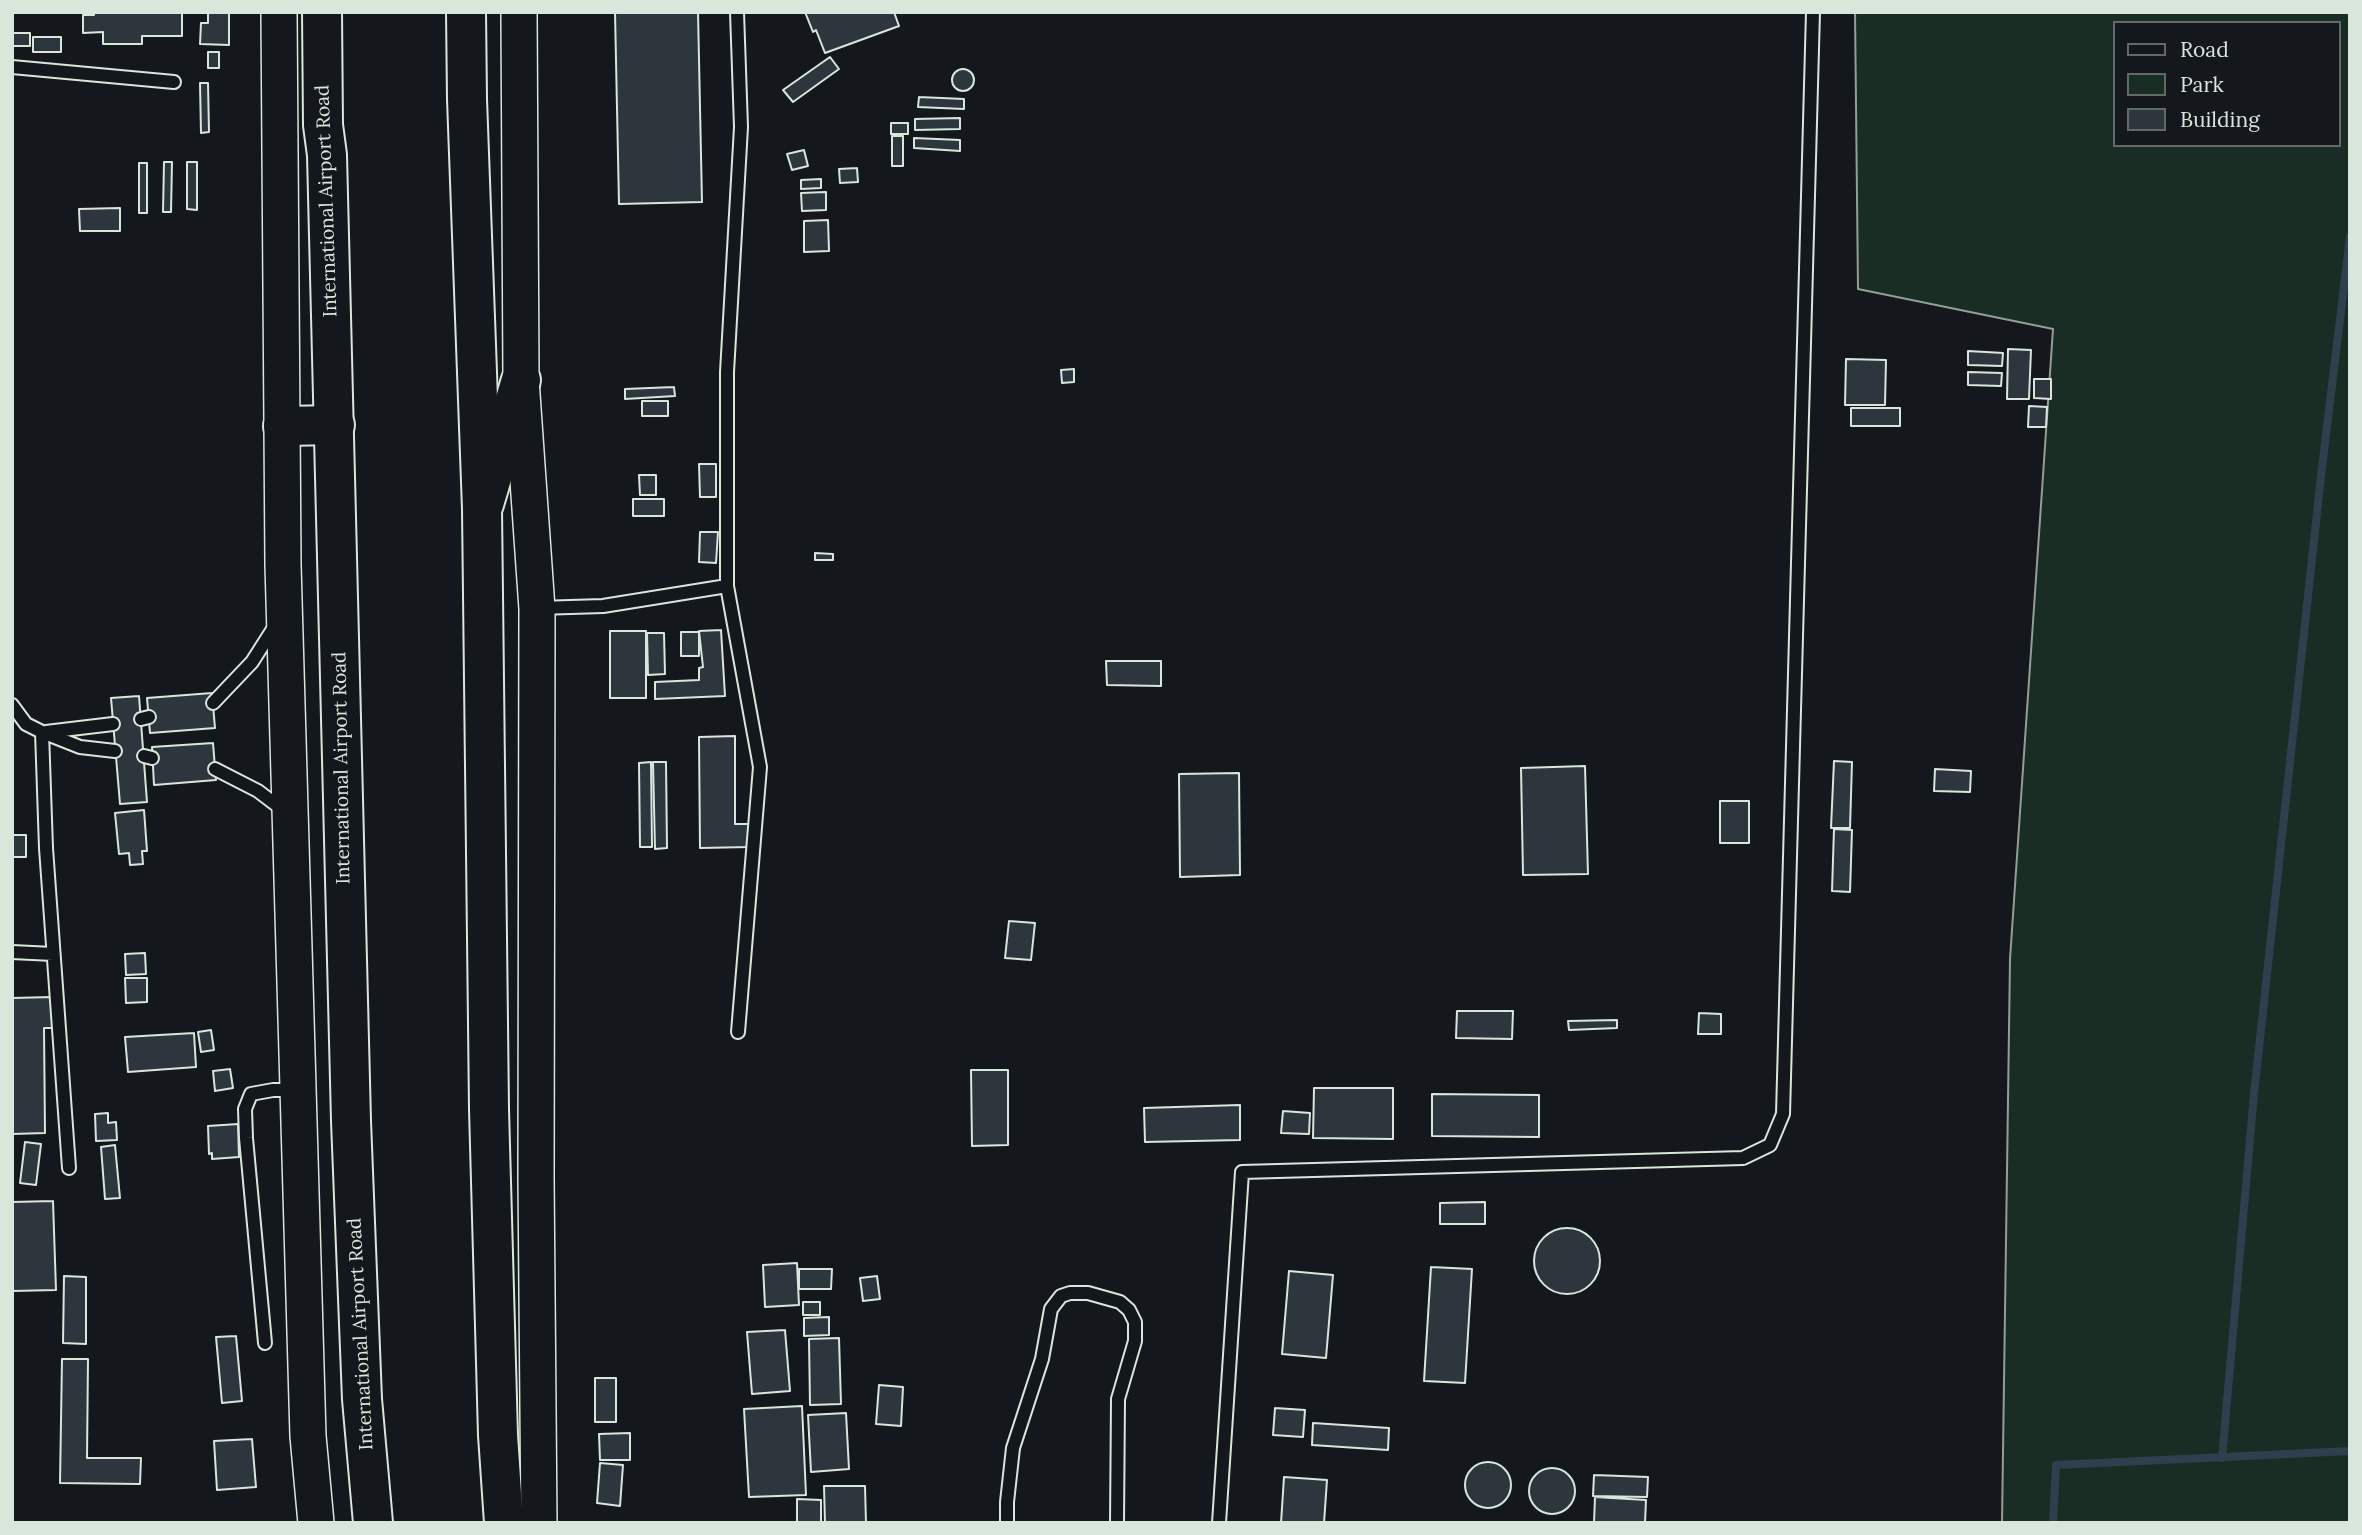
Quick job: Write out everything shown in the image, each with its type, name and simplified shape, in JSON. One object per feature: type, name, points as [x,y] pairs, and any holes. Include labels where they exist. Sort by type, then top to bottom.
[{"type":"main road","points":[[279,12],[285,611],[290,816],[308,1436],[316,1523]]},
{"type":"main road","name":"International Airport Road","points":[[322,12],[323,125],[327,155],[335,425],[351,1121],[362,1399],[373,1523]]},
{"type":"main road","points":[[466,12],[482,509],[489,1109],[498,1435],[504,1523]]},
{"type":"main road","points":[[519,12],[521,380],[537,608],[536,1190],[539,1523]]},
{"type":"main road","points":[[482,509],[521,380]]},
{"type":"main road","points":[[283,426],[335,425]]},
{"type":"lane","points":[[737,12],[741,127],[727,372],[727,586],[760,767],[738,1032]]},
{"type":"lane","points":[[1219,1523],[1242,1172],[1743,1158],[1770,1145],[1783,1114],[1813,12]]},
{"type":"lane","points":[[12,67],[174,82]]},
{"type":"lane","points":[[537,608],[603,606],[727,586]]},
{"type":"lane","points":[[213,703],[253,662],[285,611]]},
{"type":"lane","points":[[12,705],[26,724],[42,732],[80,747],[115,751]]},
{"type":"lane","points":[[42,732],[113,724]]},
{"type":"lane","points":[[42,732],[46,848],[69,1168]]},
{"type":"lane","points":[[215,769],[258,790],[290,816]]},
{"type":"lane","points":[[12,952],[53,954]]},
{"type":"lane","points":[[265,1343],[245,1109],[251,1094],[273,1090],[298,1090]]},
{"type":"lane","points":[[1007,1523],[1013,1448],[1042,1359],[1051,1309],[1061,1296],[1070,1293],[1088,1293],[1120,1302],[1129,1310],[1135,1322],[1135,1341],[1118,1399],[1117,1523]]},
{"type":"green space","points":[[1855,12],[2350,12],[2350,1523],[2002,1523],[2010,959],[2053,329],[1858,289]]},
{"type":"building","points":[[94,12],[182,12],[182,36],[142,36],[142,44],[103,44],[103,32],[83,33],[83,15],[94,15]]},
{"type":"building","points":[[201,12],[229,12],[229,45],[200,44],[201,23],[208,23],[208,13]]},
{"type":"building","points":[[615,12],[698,12],[702,202],[619,204]]},
{"type":"building","points":[[805,12],[894,12],[899,26],[825,53]]},
{"type":"building","points":[[12,33],[30,33],[30,46],[12,46]]},
{"type":"building","points":[[33,37],[61,37],[61,52],[33,52]]},
{"type":"building","points":[[208,52],[219,52],[219,68],[208,68]]},
{"type":"building","points":[[830,57],[839,69],[793,102],[783,90]]},
{"type":"building","points":[[959,69],[967,69],[974,76],[974,84],[967,91],[959,91],[952,84],[952,76]]},
{"type":"building","points":[[200,83],[208,83],[209,132],[201,133]]},
{"type":"building","points":[[919,97],[964,99],[964,109],[918,107]]},
{"type":"building","points":[[960,118],[960,129],[915,130],[915,119]]},
{"type":"building","points":[[891,123],[908,123],[908,134],[891,134]]},
{"type":"building","points":[[892,136],[903,136],[903,166],[892,166]]},
{"type":"building","points":[[914,138],[960,140],[960,151],[914,148]]},
{"type":"building","points":[[804,150],[808,166],[792,170],[787,154]]},
{"type":"building","points":[[164,162],[172,162],[171,212],[163,212]]},
{"type":"building","points":[[187,162],[197,162],[197,210],[187,209]]},
{"type":"building","points":[[139,163],[147,163],[147,213],[139,213]]},
{"type":"building","points":[[857,168],[858,182],[840,183],[839,169]]},
{"type":"building","points":[[821,179],[821,188],[801,189],[801,180]]},
{"type":"building","points":[[826,192],[826,210],[802,211],[801,193]]},
{"type":"building","points":[[120,208],[120,231],[80,231],[79,209]]},
{"type":"building","points":[[828,220],[829,251],[804,252],[804,221]]},
{"type":"building","points":[[2008,349],[2031,350],[2029,399],[2007,399]]},
{"type":"building","points":[[1968,351],[2003,353],[2002,366],[1968,365]]},
{"type":"building","points":[[1846,359],[1886,360],[1885,405],[1845,405]]},
{"type":"building","points":[[1074,369],[1074,382],[1062,383],[1061,370]]},
{"type":"building","points":[[1968,372],[2002,373],[2001,386],[1968,385]]},
{"type":"building","points":[[2034,379],[2051,379],[2051,399],[2034,398]]},
{"type":"building","points":[[674,387],[675,396],[625,399],[625,389]]},
{"type":"building","points":[[642,401],[668,401],[668,416],[642,416]]},
{"type":"building","points":[[2029,406],[2047,407],[2046,427],[2028,427]]},
{"type":"building","points":[[1851,408],[1900,408],[1900,426],[1851,426]]},
{"type":"building","points":[[699,464],[716,464],[716,497],[700,497]]},
{"type":"building","points":[[639,475],[656,475],[656,495],[640,495]]},
{"type":"building","points":[[633,499],[664,499],[664,516],[633,516]]},
{"type":"building","points":[[700,532],[718,532],[716,563],[699,562]]},
{"type":"building","points":[[815,553],[833,554],[833,560],[815,560]]},
{"type":"building","points":[[721,630],[725,696],[655,699],[655,682],[699,680],[699,668],[703,667],[699,631]]},
{"type":"building","points":[[610,631],[646,631],[646,698],[610,698]]},
{"type":"building","points":[[681,632],[699,632],[699,656],[681,656]]},
{"type":"building","points":[[647,633],[664,633],[665,674],[648,675]]},
{"type":"building","points":[[1106,661],[1161,661],[1161,686],[1107,685]]},
{"type":"building","points":[[212,693],[215,728],[150,733],[147,698]]},
{"type":"building","points":[[139,696],[147,802],[120,804],[111,698]]},
{"type":"building","points":[[735,736],[735,824],[749,824],[749,847],[700,848],[699,737]]},
{"type":"building","points":[[213,743],[216,780],[154,785],[152,747]]},
{"type":"building","points":[[1834,761],[1852,762],[1850,828],[1831,828]]},
{"type":"building","points":[[651,762],[652,847],[640,847],[639,763]]},
{"type":"building","points":[[653,762],[666,762],[667,848],[655,849]]},
{"type":"building","points":[[1585,766],[1588,874],[1523,875],[1521,768]]},
{"type":"building","points":[[1935,769],[1971,771],[1970,792],[1934,791]]},
{"type":"building","points":[[1239,773],[1240,875],[1180,877],[1179,774]]},
{"type":"building","points":[[1720,801],[1749,801],[1749,843],[1720,843]]},
{"type":"building","points":[[144,810],[147,851],[142,851],[143,864],[130,865],[129,853],[119,854],[115,813]]},
{"type":"building","points":[[1834,829],[1852,830],[1850,892],[1832,891]]},
{"type":"building","points":[[12,835],[26,835],[26,857],[12,857]]},
{"type":"building","points":[[1009,921],[1035,923],[1031,960],[1005,958]]},
{"type":"building","points":[[145,953],[146,974],[126,975],[125,954]]},
{"type":"building","points":[[125,978],[147,978],[147,1002],[126,1003]]},
{"type":"building","points":[[52,997],[52,1028],[44,1028],[45,1133],[12,1134],[12,998]]},
{"type":"building","points":[[1457,1011],[1513,1011],[1512,1039],[1456,1038]]},
{"type":"building","points":[[1699,1013],[1721,1014],[1721,1034],[1698,1034]]},
{"type":"building","points":[[1617,1020],[1617,1028],[1569,1030],[1568,1021]]},
{"type":"building","points":[[211,1030],[214,1050],[201,1052],[198,1032]]},
{"type":"building","points":[[194,1033],[196,1067],[128,1072],[125,1037]]},
{"type":"building","points":[[230,1069],[233,1088],[215,1091],[213,1071]]},
{"type":"building","points":[[971,1070],[1008,1070],[1008,1145],[972,1146]]},
{"type":"building","points":[[1314,1088],[1393,1088],[1393,1139],[1313,1138]]},
{"type":"building","points":[[1432,1094],[1539,1095],[1539,1137],[1432,1136]]},
{"type":"building","points":[[1240,1105],[1240,1140],[1145,1142],[1144,1108]]},
{"type":"building","points":[[1283,1111],[1310,1113],[1309,1134],[1281,1133]]},
{"type":"building","points":[[108,1113],[108,1123],[116,1122],[117,1140],[96,1141],[95,1114]]},
{"type":"building","points":[[238,1124],[239,1157],[212,1159],[212,1153],[209,1154],[208,1126]]},
{"type":"building","points":[[25,1142],[41,1144],[36,1185],[20,1183]]},
{"type":"building","points":[[115,1145],[120,1198],[105,1199],[101,1147]]},
{"type":"building","points":[[53,1201],[56,1290],[12,1291],[12,1202]]},
{"type":"building","points":[[1485,1202],[1485,1224],[1440,1224],[1440,1203]]},
{"type":"building","points":[[1567,1228],[1580,1231],[1590,1238],[1597,1248],[1600,1261],[1597,1274],[1590,1284],[1580,1291],[1567,1294],[1554,1291],[1544,1284],[1537,1274],[1534,1261],[1537,1248],[1544,1238],[1554,1231]]},
{"type":"building","points":[[797,1263],[799,1305],[765,1307],[763,1265]]},
{"type":"building","points":[[1431,1267],[1472,1269],[1465,1383],[1424,1381]]},
{"type":"building","points":[[799,1269],[832,1269],[831,1289],[799,1289]]},
{"type":"building","points":[[1289,1271],[1333,1275],[1326,1358],[1282,1354]]},
{"type":"building","points":[[64,1276],[86,1277],[86,1344],[63,1343]]},
{"type":"building","points":[[877,1276],[880,1299],[863,1301],[860,1278]]},
{"type":"building","points":[[803,1302],[820,1302],[820,1315],[803,1315]]},
{"type":"building","points":[[829,1317],[829,1335],[804,1336],[804,1318]]},
{"type":"building","points":[[785,1330],[790,1391],[752,1394],[747,1332]]},
{"type":"building","points":[[236,1336],[242,1401],[222,1403],[216,1337]]},
{"type":"building","points":[[839,1338],[841,1404],[810,1405],[809,1339]]},
{"type":"building","points":[[62,1359],[88,1359],[87,1458],[141,1458],[140,1484],[60,1483]]},
{"type":"building","points":[[595,1378],[616,1378],[616,1422],[595,1422]]},
{"type":"building","points":[[879,1385],[903,1387],[901,1426],[876,1424]]},
{"type":"building","points":[[802,1406],[806,1495],[749,1497],[744,1409]]},
{"type":"building","points":[[1275,1408],[1305,1410],[1303,1437],[1273,1435]]},
{"type":"building","points":[[846,1413],[849,1469],[811,1472],[808,1415]]},
{"type":"building","points":[[1313,1423],[1389,1428],[1388,1450],[1312,1445]]},
{"type":"building","points":[[630,1433],[630,1460],[600,1460],[599,1434]]},
{"type":"building","points":[[252,1439],[256,1487],[217,1490],[214,1441]]},
{"type":"building","points":[[1488,1462],[1504,1469],[1511,1485],[1504,1501],[1488,1508],[1472,1501],[1465,1485],[1472,1469]]},
{"type":"building","points":[[600,1463],[623,1465],[620,1506],[597,1503]]},
{"type":"building","points":[[1552,1468],[1568,1475],[1575,1491],[1568,1507],[1552,1514],[1536,1507],[1529,1491],[1536,1475]]},
{"type":"building","points":[[1594,1475],[1648,1477],[1647,1497],[1593,1496]]},
{"type":"building","points":[[1284,1477],[1327,1480],[1324,1523],[1281,1523]]},
{"type":"building","points":[[824,1486],[865,1486],[866,1523],[825,1523]]},
{"type":"building","points":[[1595,1497],[1646,1500],[1645,1523],[1594,1523]]},
{"type":"building","points":[[797,1499],[821,1500],[821,1523],[797,1523]]},
{"type":"waterway","points":[[2222,1458],[2254,1094],[2321,476],[2350,237]]},
{"type":"waterway","points":[[2053,1523],[2056,1465],[2350,1451]]}]
